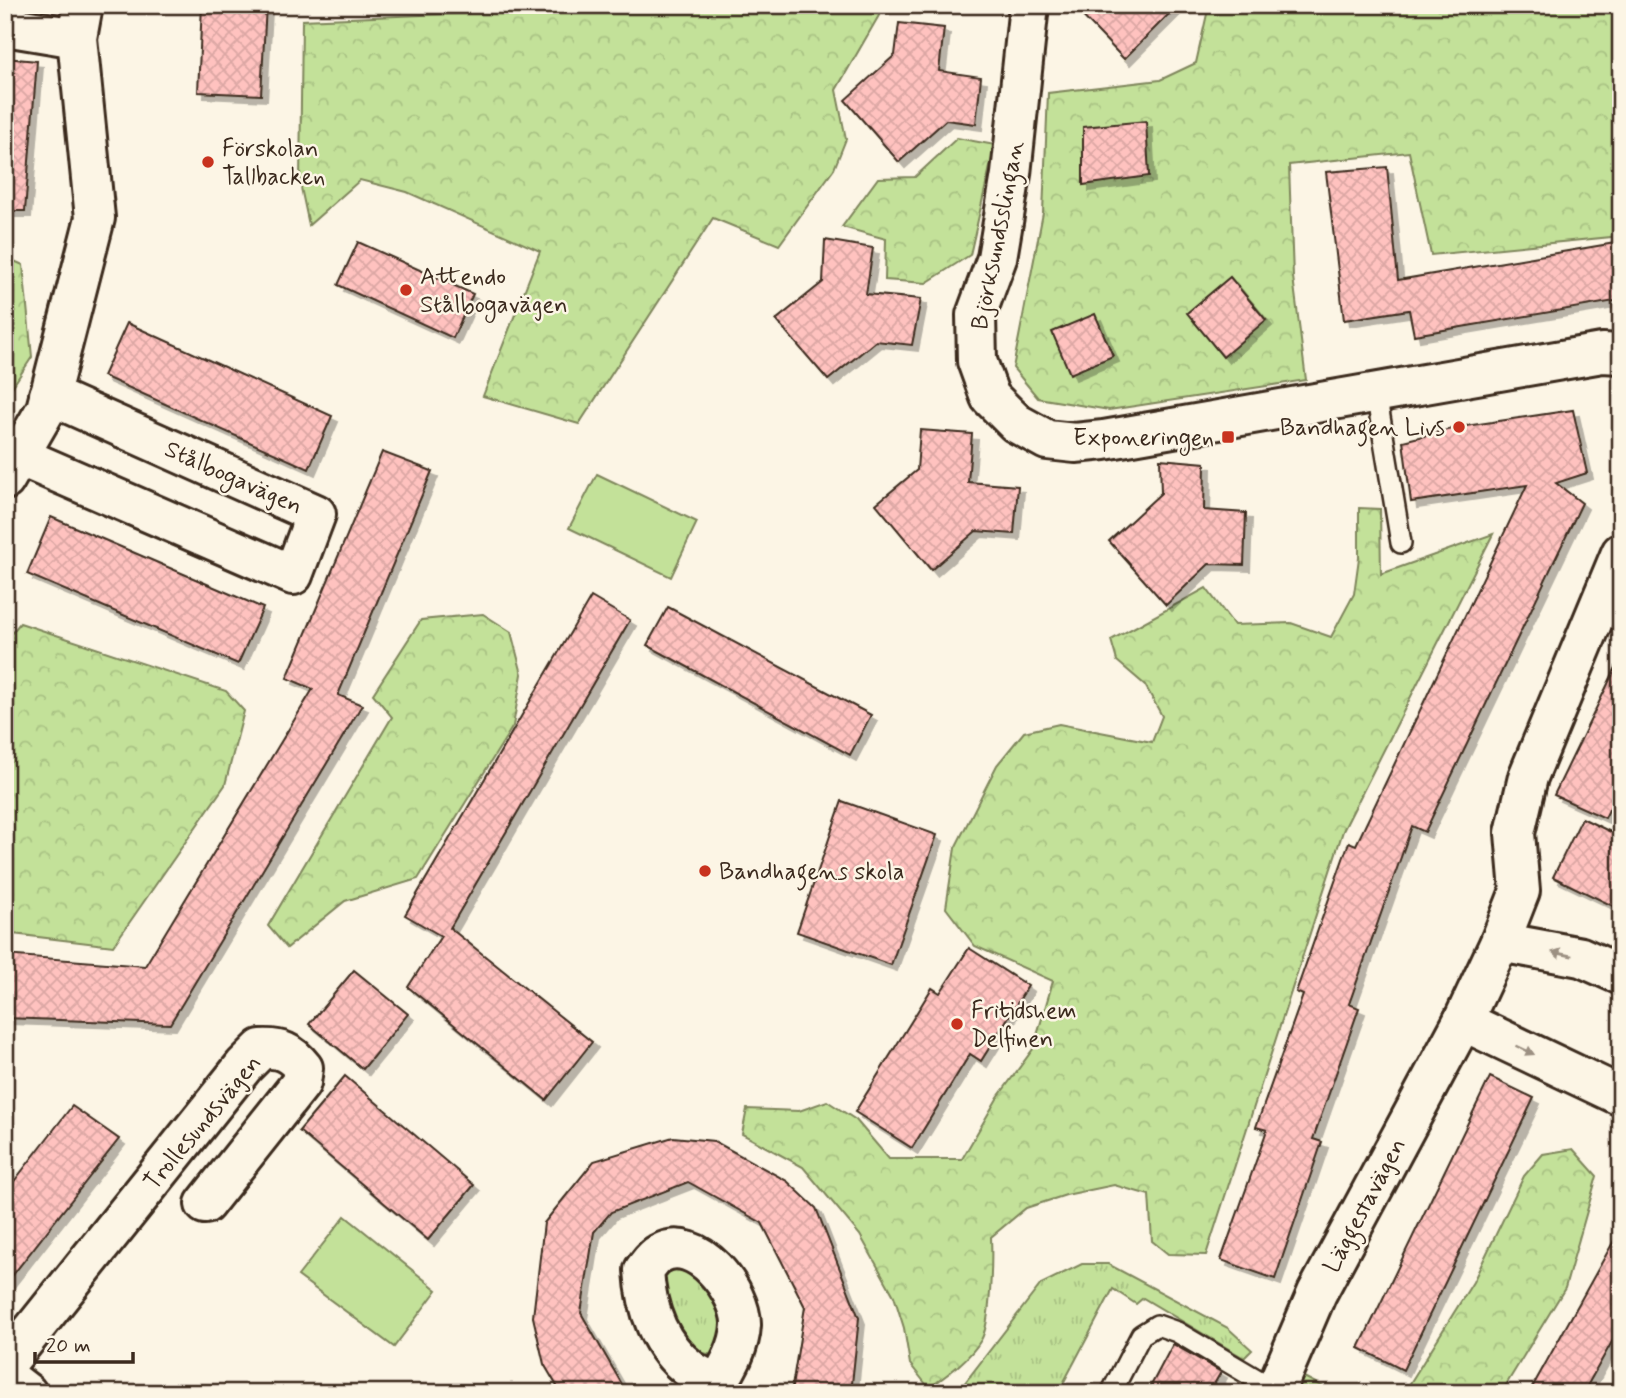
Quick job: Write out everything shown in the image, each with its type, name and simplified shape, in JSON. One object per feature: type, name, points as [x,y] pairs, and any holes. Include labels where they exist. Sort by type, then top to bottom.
[{"type":"street","name":"Björksundsslingan","points":[[1030,5],[1009,186],[997,258],[976,315],[977,361],[990,397],[1016,423],[1048,440],[1075,443],[1602,353],[1621,354]]},
{"type":"street","points":[[5,26],[80,22]]},
{"type":"street","name":"Stålbogavägen","points":[[48,395],[316,514],[293,575],[12,468],[46,408],[48,395],[95,218],[80,22]]},
{"type":"street","name":"Läggestavägen","points":[[1274,1391],[1317,1293],[1463,1021],[1500,942],[1520,891],[1515,833],[1528,777],[1621,553]]},
{"type":"street","points":[[1500,942],[1581,957],[1621,975]]},
{"type":"street","points":[[1463,1021],[1621,1096]]},
{"type":"street","name":"Trollesundsvägen","points":[[5,1365],[244,1066],[261,1049],[277,1048],[294,1056],[303,1068],[300,1083],[205,1204]]},
{"type":"street","points":[[5,1377],[27,1393]]},
{"type":"lane","points":[[1376,393],[1401,543]]},
{"type":"lane","points":[[1111,1393],[1141,1335],[1157,1325],[1177,1332],[1274,1391]]},
{"type":"green space","points":[[471,5],[885,5],[836,90],[846,139],[834,169],[779,245],[713,218],[579,424],[483,396],[540,251],[407,192],[360,180],[309,225],[300,183],[302,20],[469,13]]},
{"type":"green space","points":[[1209,5],[1618,5],[1616,28],[1621,39],[1621,236],[1431,255],[1409,152],[1289,165],[1293,277],[1306,380],[1109,410],[1038,398],[1013,368],[1043,213],[1048,93],[1160,80],[1196,63]]},
{"type":"green space","points":[[957,138],[995,145],[970,255],[926,283],[885,280],[886,239],[842,227],[878,178],[915,177]]},
{"type":"green space","points":[[5,257],[23,265],[32,357],[5,398]]},
{"type":"green space","points":[[597,474],[697,522],[671,577],[569,528]]},
{"type":"green space","points":[[1359,508],[1380,509],[1381,574],[1493,534],[1343,831],[1206,1255],[1168,1254],[1152,1241],[1149,1195],[1114,1185],[1066,1195],[1026,1208],[991,1237],[989,1306],[981,1340],[964,1361],[929,1388],[910,1364],[904,1328],[894,1296],[860,1235],[803,1167],[742,1134],[747,1109],[799,1111],[827,1101],[856,1120],[889,1159],[962,1159],[998,1097],[1033,1049],[1053,981],[975,946],[946,908],[955,848],[997,765],[1024,732],[1059,724],[1152,742],[1162,716],[1145,685],[1117,661],[1111,640],[1206,588],[1234,625],[1291,623],[1331,637],[1354,594],[1359,558]]},
{"type":"green space","points":[[483,614],[511,632],[522,674],[513,726],[418,879],[345,901],[287,948],[268,926],[392,717],[373,694],[421,620]]},
{"type":"green space","points":[[20,623],[226,691],[244,711],[225,785],[113,946],[5,933],[5,641]]},
{"type":"green space","points":[[1573,1149],[1597,1176],[1565,1288],[1501,1393],[1404,1393],[1473,1282],[1524,1176],[1543,1154]]},
{"type":"green space","points":[[345,1216],[437,1290],[394,1347],[298,1276]]},
{"type":"green space","points":[[672,1259],[720,1289],[729,1343],[712,1355],[691,1350],[673,1336],[663,1273]]},
{"type":"green space","points":[[1082,1264],[1108,1264],[1228,1328],[1252,1350],[1244,1358],[1143,1298],[1136,1304],[1113,1289],[1058,1393],[957,1393],[1041,1284]]},
{"type":"green space","points":[[1300,1375],[1335,1393],[1295,1393]]},
{"type":"building","points":[[202,5],[266,5],[261,95],[198,92]]},
{"type":"building","points":[[1072,5],[1178,5],[1124,59]]},
{"type":"building","points":[[899,23],[944,28],[939,71],[981,77],[976,124],[946,120],[899,162],[845,100],[895,55]]},
{"type":"building","points":[[5,58],[37,61],[25,211],[5,211]]},
{"type":"building","points":[[1146,121],[1149,176],[1083,185],[1083,127]]},
{"type":"building","points":[[1387,167],[1398,280],[1621,242],[1621,300],[1414,335],[1409,310],[1344,320],[1326,172]]},
{"type":"building","points":[[825,240],[873,248],[866,294],[921,299],[912,345],[876,341],[828,380],[776,320],[823,282]]},
{"type":"building","name":"Attendo Stålbogavägen","points":[[358,242],[473,294],[453,338],[338,285]]},
{"type":"building","points":[[1230,277],[1266,320],[1223,357],[1187,313]]},
{"type":"building","points":[[1095,314],[1113,356],[1070,374],[1052,332]]},
{"type":"building","points":[[127,323],[332,416],[309,469],[103,376]]},
{"type":"building","points":[[1573,410],[1587,473],[1556,483],[1582,503],[1425,832],[1412,826],[1349,1004],[1359,1008],[1313,1139],[1322,1142],[1275,1279],[1221,1260],[1267,1130],[1256,1127],[1303,995],[1296,992],[1349,842],[1356,845],[1527,485],[1411,502],[1403,441],[1459,427]]},
{"type":"building","points":[[920,430],[972,434],[968,482],[1018,486],[1014,534],[976,531],[931,570],[876,504],[917,470]]},
{"type":"building","points":[[382,452],[432,471],[338,695],[362,705],[170,1024],[5,1018],[5,955],[145,966],[313,689],[287,678]]},
{"type":"building","points":[[1160,459],[1205,463],[1204,510],[1246,513],[1244,565],[1209,564],[1166,605],[1109,541],[1161,493]]},
{"type":"building","points":[[51,517],[263,608],[238,664],[27,574]]},
{"type":"building","points":[[591,597],[630,620],[450,928],[592,1042],[546,1100],[408,987],[441,936],[405,915]]},
{"type":"building","points":[[668,607],[871,715],[850,755],[647,645]]},
{"type":"building","points":[[1621,657],[1621,785],[1605,818],[1554,795]]},
{"type":"building","points":[[842,801],[937,835],[891,965],[797,932]]},
{"type":"building","points":[[1582,818],[1621,837],[1621,910],[1553,877]]},
{"type":"building","name":"Fritidshem Delfinen","points":[[969,948],[1028,986],[981,1061],[970,1054],[912,1148],[855,1112],[932,988],[940,993]]},
{"type":"building","points":[[354,970],[408,1014],[363,1069],[309,1024]]},
{"type":"building","points":[[345,1076],[474,1185],[428,1240],[299,1131]]},
{"type":"building","points":[[1490,1077],[1534,1098],[1403,1370],[1359,1348]]},
{"type":"building","points":[[72,1106],[119,1139],[5,1285],[5,1193]]},
{"type":"building","points":[[673,1137],[714,1141],[787,1181],[816,1208],[859,1318],[851,1393],[791,1393],[805,1307],[762,1223],[688,1182],[611,1212],[594,1232],[581,1313],[627,1393],[561,1393],[544,1364],[533,1317],[544,1223],[594,1161]]},
{"type":"building","points":[[1621,1228],[1621,1326],[1583,1393],[1529,1393]]},
{"type":"building","points":[[1173,1344],[1221,1372],[1209,1393],[1147,1393]]},
{"type":"place","name":"Förskolan Tallbacken","points":[[208,162]]},
{"type":"place","name":"Attendo Stålbogavägen","points":[[406,290]]},
{"type":"place","name":"Bandhagen Livs","points":[[1459,427]]},
{"type":"place","name":"Exponeringen","points":[[1228,437]]},
{"type":"place","name":"Bandhagens skola","points":[[705,871]]},
{"type":"place","name":"Fritidshem Delfinen","points":[[957,1024]]}]
